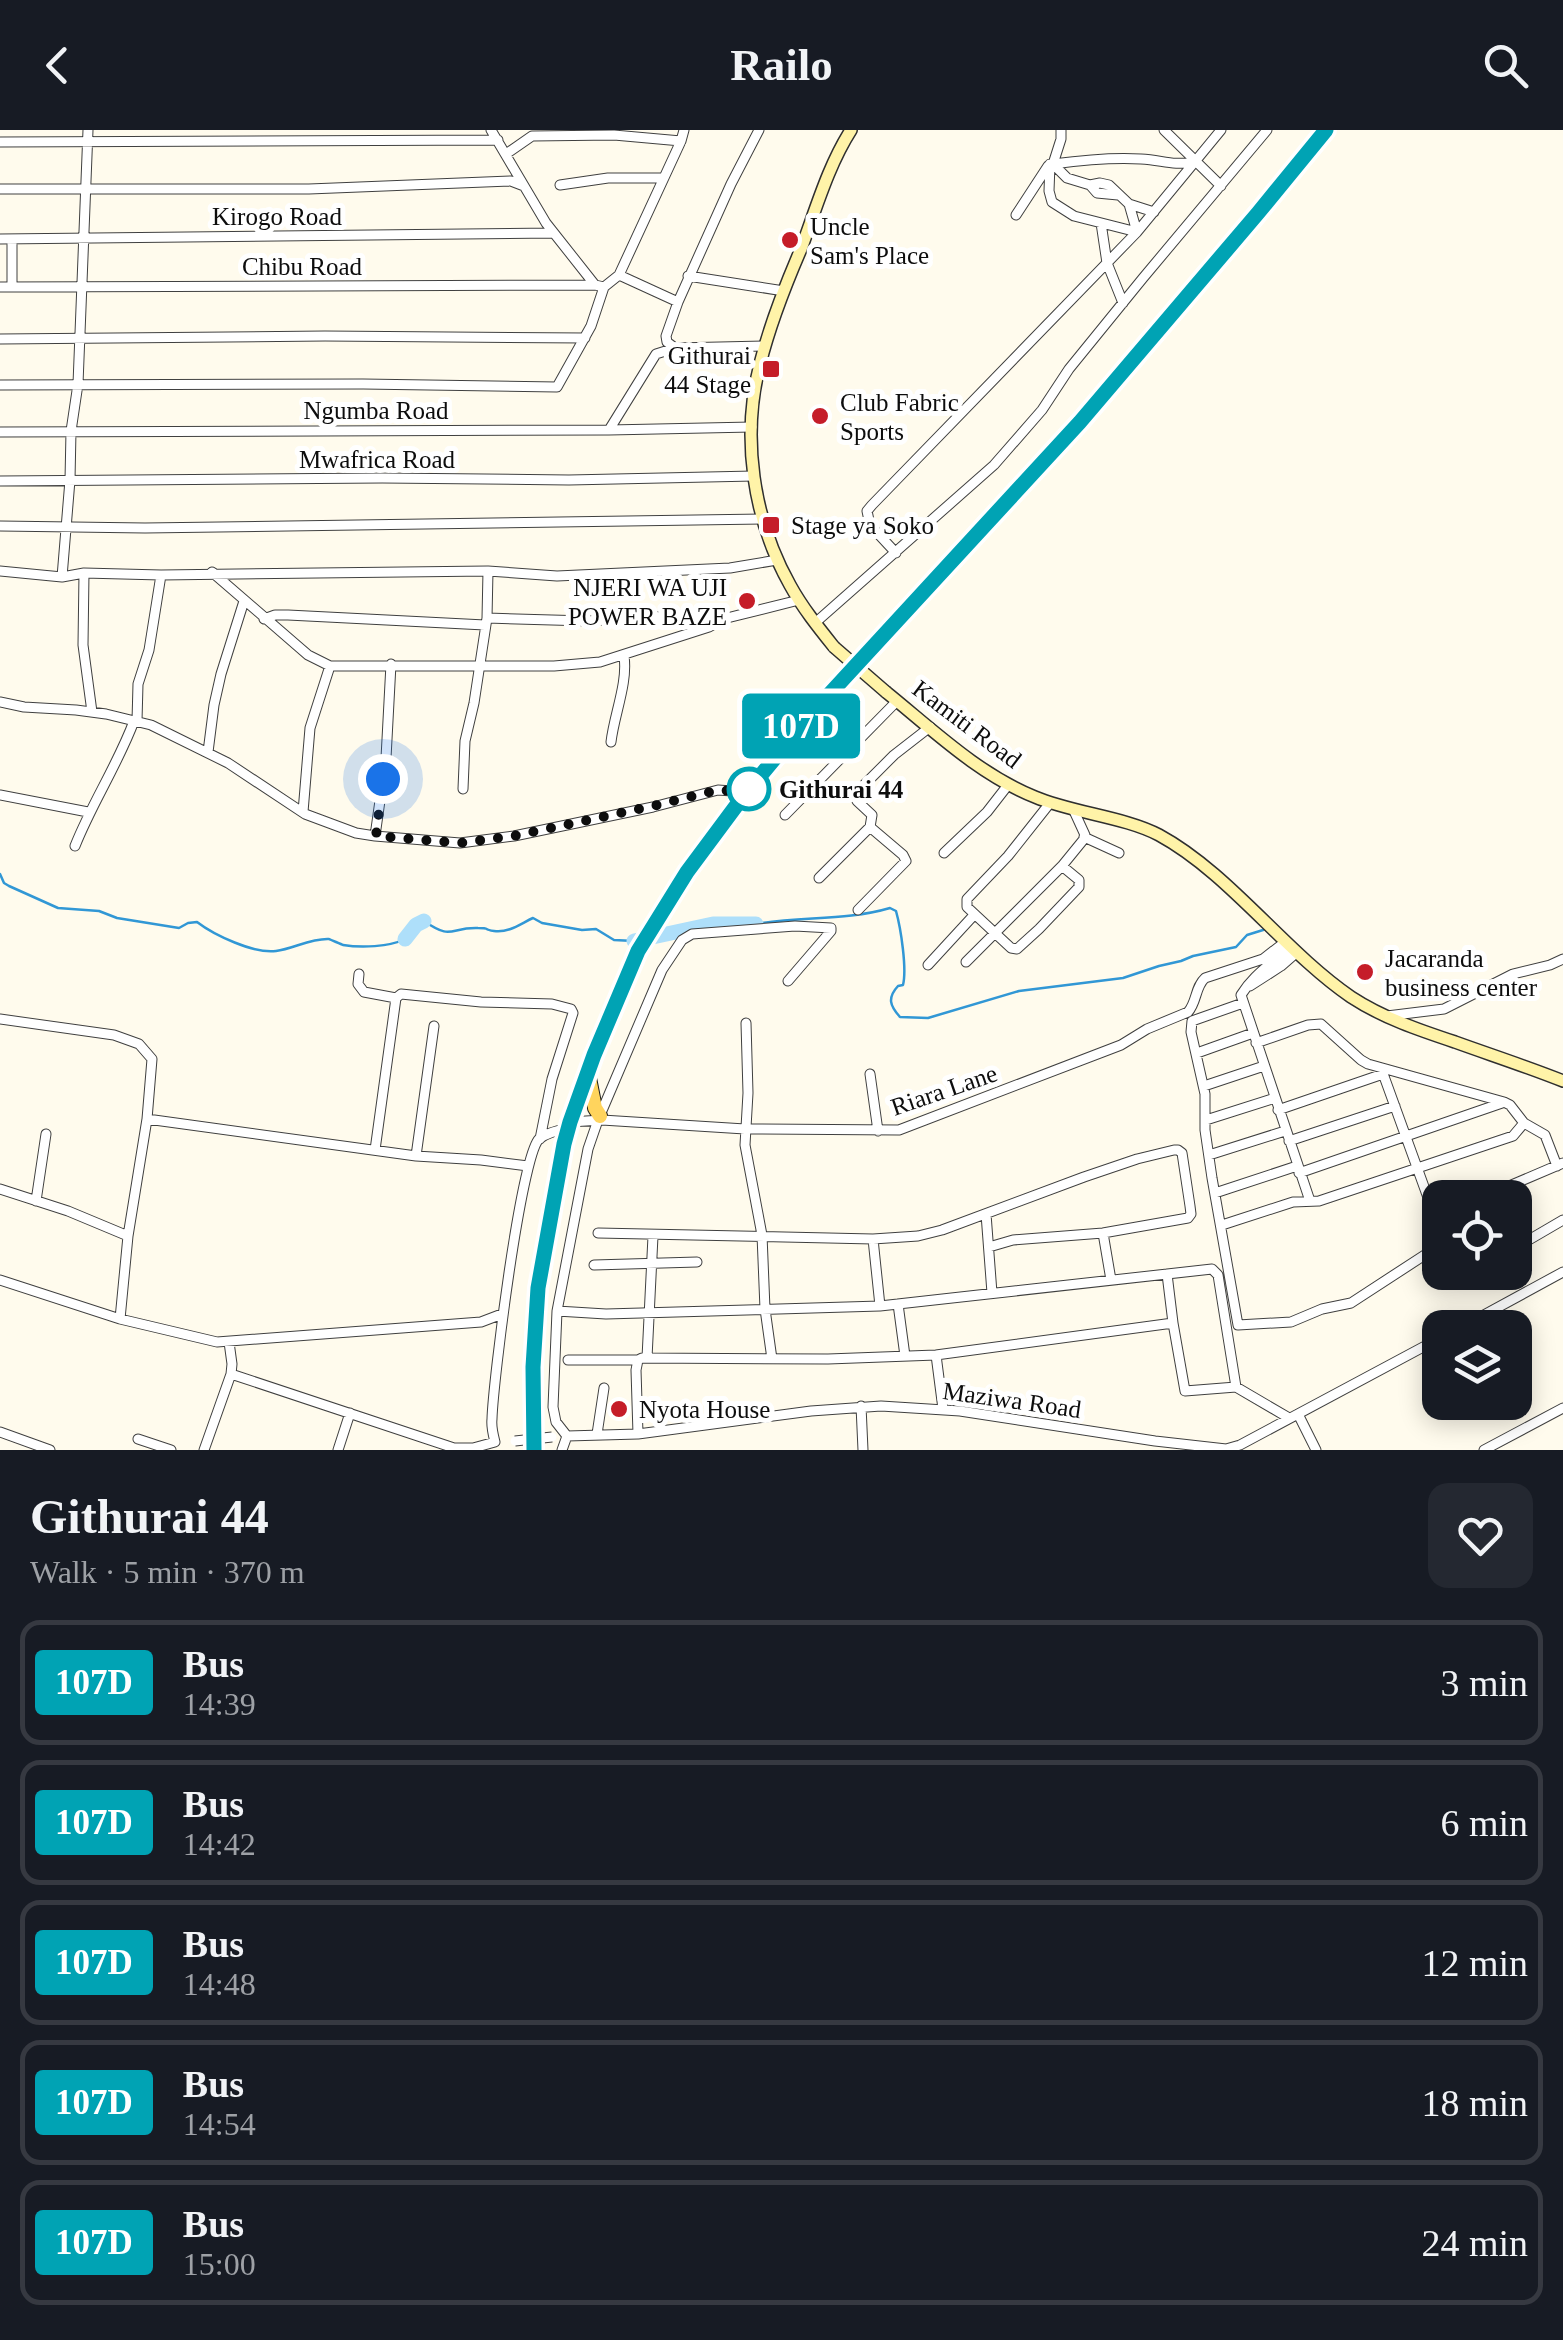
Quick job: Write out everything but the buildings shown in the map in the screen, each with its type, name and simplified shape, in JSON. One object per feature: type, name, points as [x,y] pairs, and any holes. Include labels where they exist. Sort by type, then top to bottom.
[{"type":"main road","name":"Kamiti Road","points":[[851,130],[837,154],[784,291],[764,346],[755,386],[754,476],[762,519],[777,560],[815,622],[834,647],[892,696],[1008,785],[1050,803],[1161,836],[1211,874],[1348,994],[1384,1016],[1563,1082]]},
{"type":"main road","points":[[534,1450],[533,1367],[538,1288],[567,1131],[638,951],[698,856],[813,712],[1080,422],[1326,130]]},
{"type":"main road","points":[[588,1073],[598,1118]]},
{"type":"street","points":[[62,577],[71,432],[78,384],[88,130]]},
{"type":"street","points":[[490,130],[554,233],[600,286]]},
{"type":"street","points":[[676,348],[666,336],[678,302],[759,130]]},
{"type":"street","points":[[1060,130],[1061,139],[1052,164],[1052,202],[1074,216],[1137,232]]},
{"type":"street","points":[[1164,130],[1222,186]]},
{"type":"street","points":[[896,553],[870,525],[867,512],[872,504],[1137,232],[1221,130]]},
{"type":"street","points":[[815,622],[994,465],[1267,130]]},
{"type":"street","points":[[0,385],[558,387],[594,319],[600,286],[619,275],[682,136],[532,136],[506,154]]},
{"type":"street","points":[[0,142],[498,140]]},
{"type":"street","points":[[1016,215],[1052,164],[1102,157],[1148,159],[1175,165],[1196,162]]},
{"type":"street","points":[[1052,164],[1067,178],[1110,186],[1128,204],[1154,212]]},
{"type":"street","points":[[560,185],[608,178],[662,178]]},
{"type":"street","points":[[0,189],[309,189],[511,182],[524,186]]},
{"type":"street","points":[[1128,204],[1137,232]]},
{"type":"street","points":[[1101,223],[1107,263],[1123,303]]},
{"type":"street","name":"Kirogo Road","points":[[0,240],[554,233]]},
{"type":"street","points":[[12,239],[12,286]]},
{"type":"street","points":[[619,275],[678,302]]},
{"type":"street","points":[[688,276],[784,291]]},
{"type":"street","name":"Chibu Road","points":[[0,287],[600,286]]},
{"type":"street","points":[[0,339],[585,338]]},
{"type":"street","points":[[610,430],[653,357],[676,348],[764,346]]},
{"type":"street","name":"Ngumba Road","points":[[0,432],[752,427]]},
{"type":"street","name":"Mwafrica Road","points":[[0,481],[754,476]]},
{"type":"street","points":[[0,526],[146,528],[762,519]]},
{"type":"street","points":[[0,571],[62,577],[84,573],[488,571],[557,576],[730,568],[777,560]]},
{"type":"street","points":[[463,789],[465,741],[486,622],[488,571]]},
{"type":"street","points":[[212,572],[308,655],[330,666],[554,666],[600,662],[723,619],[799,600]]},
{"type":"street","points":[[84,573],[83,645],[92,712]]},
{"type":"street","points":[[75,846],[88,812],[136,721],[138,684],[149,650],[161,574]]},
{"type":"street","points":[[208,752],[222,674],[244,601]]},
{"type":"street","points":[[264,619],[288,615],[486,622],[686,615],[723,619]]},
{"type":"street","points":[[611,742],[624,678],[624,656]]},
{"type":"street","points":[[376,836],[386,758],[391,664]]},
{"type":"street","points":[[302,812],[310,728],[330,666]]},
{"type":"street","points":[[785,815],[892,696]]},
{"type":"street","points":[[0,702],[136,721],[208,752],[302,812],[356,833],[376,836],[460,843],[514,836],[718,790],[732,791],[742,798]]},
{"type":"street","points":[[819,878],[870,827],[872,815],[855,794],[894,755],[930,728]]},
{"type":"street","points":[[944,854],[1008,785]]},
{"type":"street","points":[[0,795],[88,812]]},
{"type":"street","points":[[1050,803],[967,899],[967,907],[1014,949],[1024,944],[1080,885],[1080,880],[1062,866]]},
{"type":"street","points":[[1074,811],[1084,837],[1119,853]]},
{"type":"street","points":[[858,910],[906,861],[870,827]]},
{"type":"street","points":[[966,962],[1062,866],[1084,837]]},
{"type":"street","points":[[928,965],[974,915]]},
{"type":"street","points":[[562,1450],[567,1436],[556,1422],[553,1407],[557,1310],[588,1149],[662,970],[686,936],[718,930],[831,928],[826,940],[788,980]]},
{"type":"street","points":[[1291,946],[1241,992],[1310,1201]]},
{"type":"street","name":"Riara Lane","points":[[544,1137],[598,1118],[745,1129],[906,1129],[1111,1050],[1188,1012],[1205,978],[1291,946]]},
{"type":"street","points":[[1384,1016],[1444,1009],[1513,974],[1563,959]]},
{"type":"street","points":[[359,974],[358,984],[364,992],[396,998]]},
{"type":"street","points":[[375,1150],[396,998],[401,994],[552,1004],[572,1009],[552,1080],[544,1137],[528,1166],[502,1314],[492,1420],[494,1442]]},
{"type":"street","points":[[1243,1003],[1192,1021],[1191,1032],[1204,1086],[1209,1156],[1238,1326],[1291,1322],[1322,1309],[1352,1303],[1422,1257]]},
{"type":"street","points":[[0,1019],[114,1036],[139,1044],[152,1059],[120,1319]]},
{"type":"street","points":[[746,1023],[745,1145],[762,1235],[765,1309],[772,1358]]},
{"type":"street","points":[[1196,1053],[1321,1024],[1361,1060],[1382,1071],[1510,1105],[1524,1124],[1545,1135],[1560,1164],[1522,1180]]},
{"type":"street","points":[[416,1156],[434,1026]]},
{"type":"street","points":[[1204,1086],[1264,1066]]},
{"type":"street","points":[[1382,1071],[1422,1180]]},
{"type":"street","points":[[1278,1110],[1382,1071]]},
{"type":"street","points":[[870,1074],[878,1131]]},
{"type":"street","points":[[1206,1120],[1274,1098]]},
{"type":"street","points":[[1216,1192],[1407,1137],[1504,1102]]},
{"type":"street","points":[[1209,1156],[1395,1106]]},
{"type":"street","points":[[147,1120],[416,1156],[528,1166]]},
{"type":"street","points":[[1222,1225],[1280,1206],[1319,1201],[1418,1169],[1513,1136],[1524,1124]]},
{"type":"street","points":[[36,1201],[46,1134]]},
{"type":"street","points":[[598,1232],[873,1239],[930,1234],[1137,1159],[1180,1151],[1190,1217],[1103,1233],[1012,1240],[989,1247]]},
{"type":"street","points":[[0,1188],[128,1236]]},
{"type":"street","points":[[986,1214],[992,1293]]},
{"type":"street","points":[[1532,1238],[1563,1220]]},
{"type":"street","points":[[1103,1233],[1111,1280]]},
{"type":"street","points":[[638,1434],[652,1236]]},
{"type":"street","points":[[873,1239],[880,1306]]},
{"type":"street","points":[[594,1266],[696,1262]]},
{"type":"street","points":[[557,1310],[606,1314],[880,1306],[1212,1268],[1218,1275],[1236,1387]]},
{"type":"street","points":[[1493,1310],[1563,1272]]},
{"type":"street","points":[[1166,1274],[1185,1391],[1236,1387],[1294,1416],[1316,1450]]},
{"type":"street","points":[[0,1280],[120,1319],[207,1341],[480,1322],[502,1314]]},
{"type":"street","points":[[898,1304],[906,1356]]},
{"type":"street","points":[[568,1360],[936,1356],[1173,1324]]},
{"type":"street","points":[[204,1450],[231,1374],[229,1342]]},
{"type":"street","name":"Maziwa Road","points":[[231,1374],[454,1448],[552,1437],[638,1434],[861,1406],[943,1410],[1154,1446],[1229,1449],[1422,1348]]},
{"type":"street","points":[[936,1356],[943,1410]]},
{"type":"street","points":[[597,1434],[604,1388]]},
{"type":"street","points":[[861,1406],[863,1450]]},
{"type":"street","points":[[1484,1450],[1563,1408]]},
{"type":"street","points":[[338,1450],[350,1413]]},
{"type":"street","points":[[0,1432],[50,1450]]},
{"type":"street","points":[[15,1450],[19,1439]]},
{"type":"street","points":[[138,1439],[171,1450]]},
{"type":"waterway","points":[[0,874],[9,886],[58,908],[99,911],[117,918],[179,928],[197,922],[224,938],[257,950],[276,951],[322,939],[366,947],[405,939]]},
{"type":"waterway","points":[[756,924],[857,915],[890,908],[896,911],[904,978],[903,985],[892,994],[892,1006],[900,1017],[928,1018],[1019,991],[1123,978],[1236,947],[1247,935],[1263,930]]},
{"type":"waterway","points":[[424,921],[446,932],[469,928],[499,931],[533,918],[582,930],[596,929],[614,940],[634,941]]},
{"type":"waterway","points":[[405,939],[424,921]]},
{"type":"waterway","points":[[634,941],[713,924],[756,924]]},
{"type":"bus line","name":"107D","points":[[534,1450],[535,1319],[560,1162],[591,1064],[638,951],[687,872],[776,756],[1080,422],[1326,130]]},
{"type":"place","name":"Uncle Sam's Place","points":[[790,240]]},
{"type":"place","name":"Githurai 44 Stage","points":[[771,369]]},
{"type":"place","name":"Club Fabric Sports","points":[[820,416]]},
{"type":"place","name":"Stage ya Soko","points":[[771,525]]},
{"type":"place","name":"NJERI WA UJI POWER BAZE","points":[[747,601]]},
{"type":"place","name":"Githurai 44","points":[[749,789]]},
{"type":"place","name":"Jacaranda business center","points":[[1365,972]]},
{"type":"place","name":"Nyota House","points":[[619,1409]]},
{"type":"route","points":[[383,779],[376,836],[460,843],[514,836],[718,790],[732,791],[742,798],[749,789]]}]
